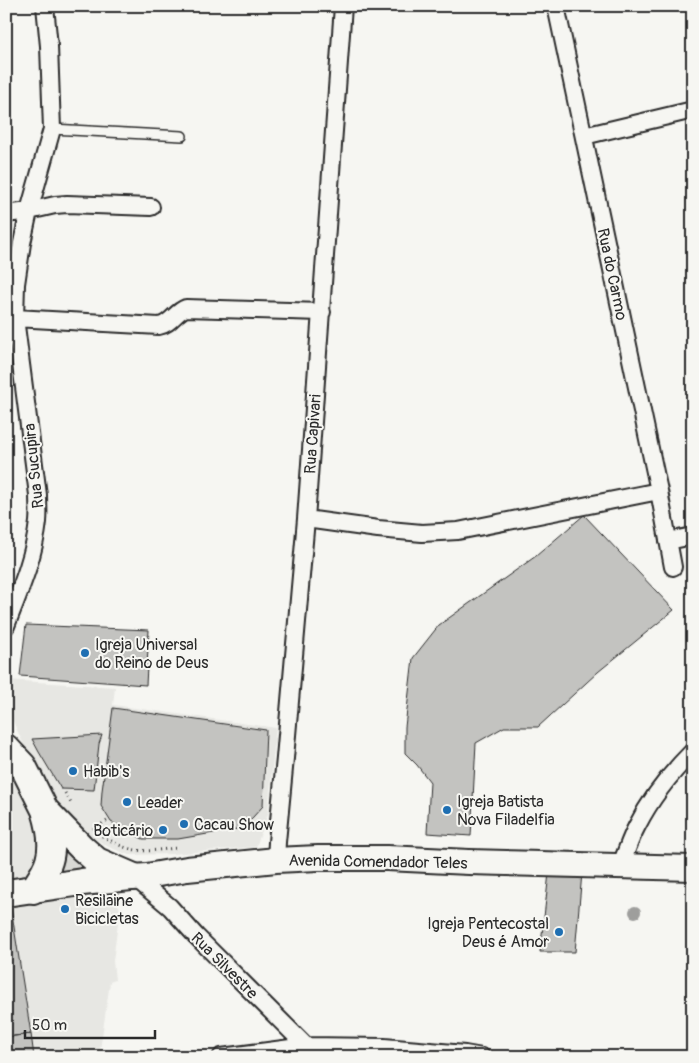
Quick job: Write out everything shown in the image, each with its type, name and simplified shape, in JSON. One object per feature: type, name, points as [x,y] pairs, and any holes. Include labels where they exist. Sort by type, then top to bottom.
[{"type":"main road","points":[[6,748],[23,766],[45,810],[50,829],[49,860],[45,871],[33,890]]},
{"type":"main road","points":[[45,810],[81,848],[97,861],[134,876]]},
{"type":"main road","name":"Avenida Comendador Teles","points":[[6,893],[82,882],[148,876],[187,869],[276,860],[318,858],[388,858],[693,868]]},
{"type":"street","name":"Rua Sucupira","points":[[6,626],[25,577],[35,544],[38,521],[38,495],[15,318],[18,266],[29,211],[52,129],[49,46],[45,6]]},
{"type":"street","name":"Rua Capivari","points":[[276,860],[276,842],[306,519],[343,6]]},
{"type":"street","name":"Rua do Carmo","points":[[556,6],[659,491],[673,567]]},
{"type":"street","points":[[584,136],[693,110]]},
{"type":"street","points":[[6,214],[67,204],[151,207]]},
{"type":"street","points":[[15,318],[160,326],[165,325],[181,310],[186,308],[322,312]]},
{"type":"street","points":[[306,519],[422,533],[458,532],[659,491]]},
{"type":"street","points":[[668,541],[693,536]]},
{"type":"street","points":[[620,866],[637,826],[657,794],[693,751]]},
{"type":"street","name":"Rua Silvestre","points":[[134,876],[170,907],[309,1052]]},
{"type":"street","points":[[221,1057],[384,1047],[482,1057]]},
{"type":"lane","points":[[52,129],[182,136]]},
{"type":"path","points":[[65,793],[75,810]]},
{"type":"path","points":[[87,823],[93,830],[107,821]]},
{"type":"path","points":[[101,835],[131,850],[146,851],[181,848]]},
{"type":"shaded area","points":[[6,680],[115,687],[113,705],[276,728],[268,814],[256,847],[172,854],[129,855],[109,847],[77,828],[52,805],[120,908],[113,961],[115,980],[110,982],[99,1057],[6,1057],[6,736],[38,770],[6,706]]},
{"type":"shaded area","points":[[57,843],[102,870],[50,877]]},
{"type":"building","points":[[584,515],[674,610],[598,672],[538,727],[504,727],[476,743],[471,836],[427,833],[430,782],[405,753],[405,727],[413,658],[439,625],[536,556]]},
{"type":"building","name":"Igreja Universal do Reino de Deus","points":[[26,625],[149,630],[146,685],[20,676]]},
{"type":"building","points":[[113,708],[266,730],[263,806],[243,828],[178,839],[143,839],[111,822],[101,806]]},
{"type":"building","name":"Habib's","points":[[102,735],[99,744],[94,790],[61,789],[32,739]]},
{"type":"building","name":"Igreja Pentecostal Deus é Amor","points":[[549,873],[582,873],[575,952],[540,952]]},
{"type":"building","points":[[6,908],[11,908],[31,1034],[6,1037]]},
{"type":"building","points":[[31,1034],[34,1057],[6,1057],[6,1037]]},
{"type":"place","name":"Igreja Universal do Reino de Deus","points":[[85,653]]},
{"type":"place","name":"Habib's","points":[[73,771]]},
{"type":"place","name":"Leader","points":[[127,802]]},
{"type":"place","name":"Igreja Batista Nova Filadelfia","points":[[447,810]]},
{"type":"place","name":"Cacau Show","points":[[184,824]]},
{"type":"place","name":"Boticário","points":[[163,830]]},
{"type":"place","name":"Resilaine Bicicletas","points":[[65,909]]},
{"type":"place","name":"Igreja Pentecostal Deus é Amor","points":[[559,932]]}]
